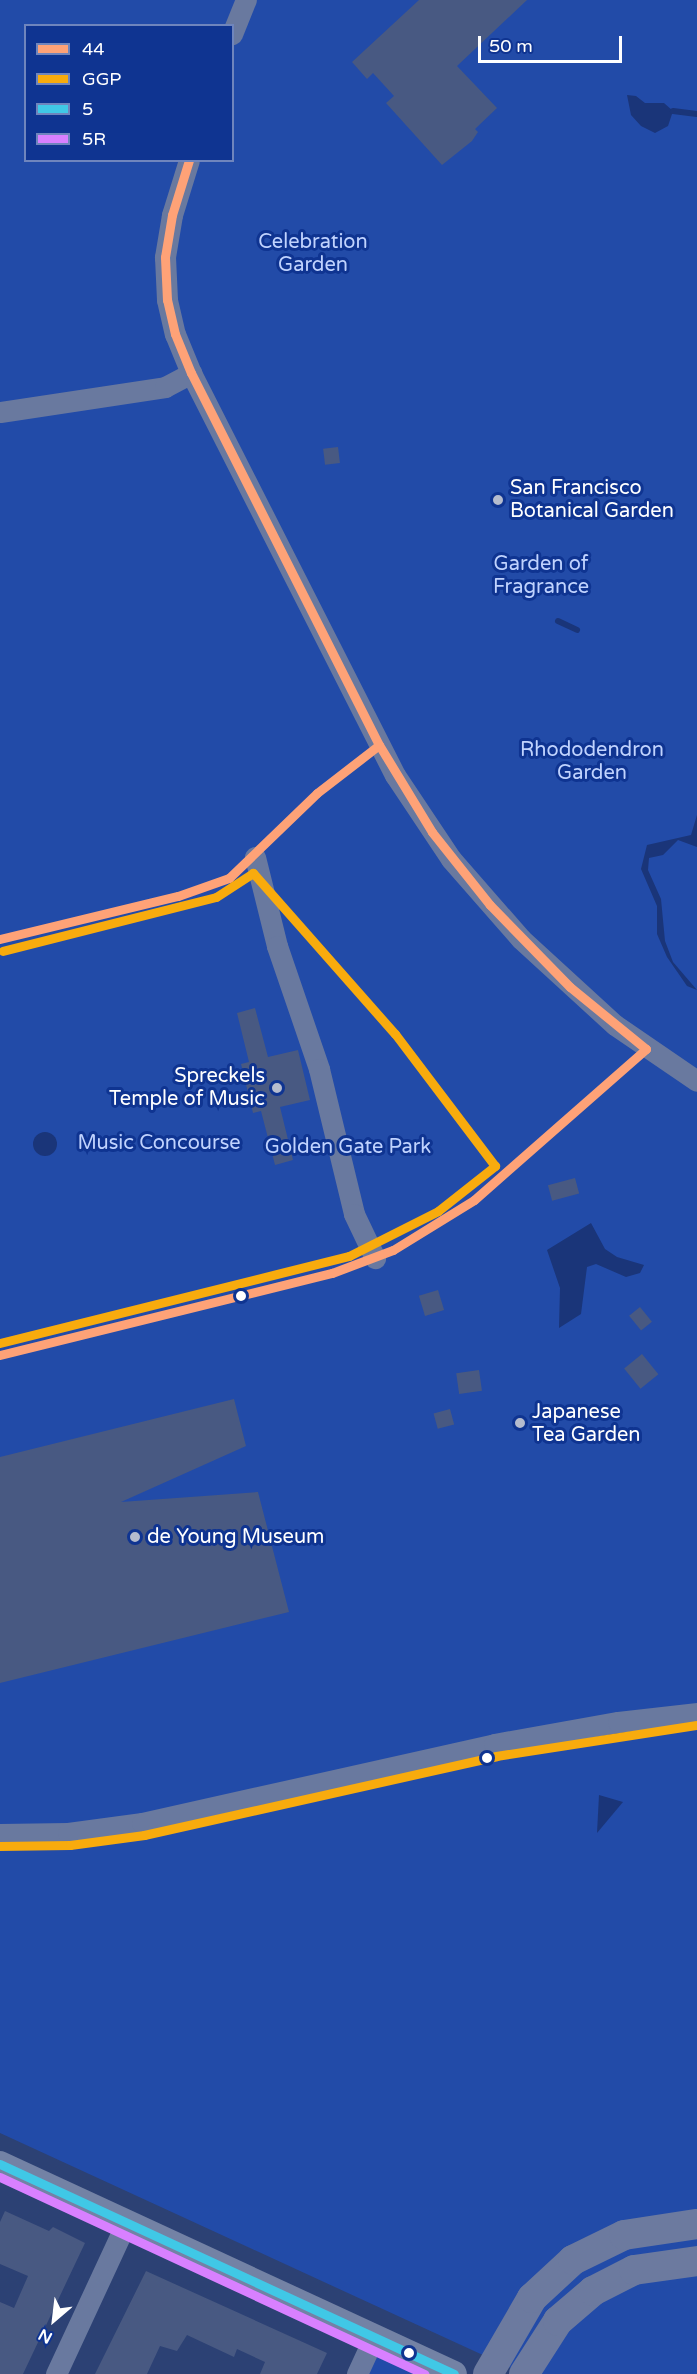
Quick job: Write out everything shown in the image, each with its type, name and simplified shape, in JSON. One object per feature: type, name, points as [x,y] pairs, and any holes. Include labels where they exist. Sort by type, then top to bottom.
[{"type":"highway","points":[[488,2374],[532,2298],[573,2260],[624,2235],[697,2224]]},
{"type":"highway","points":[[524,2374],[558,2321],[592,2291],[634,2270],[697,2261]]},
{"type":"main road","points":[[0,2164],[454,2374]]},
{"type":"street","points":[[234,29],[246,0]]},
{"type":"street","points":[[188,162],[167,235],[165,279],[171,317],[191,373],[379,745],[432,832],[490,905],[554,971],[630,1037],[697,1082]]},
{"type":"street","points":[[0,412],[165,387],[191,373]]},
{"type":"street","points":[[255,857],[277,946],[319,1069],[354,1214],[375,1258]]},
{"type":"street","points":[[0,1834],[68,1833],[142,1824],[494,1744],[607,1723],[697,1713]]},
{"type":"street","points":[[56,2374],[126,2223]]},
{"type":"street","points":[[357,2374],[374,2337]]},
{"type":"green space","name":"Golden Gate Park","points":[[0,0],[697,0],[697,2374],[524,2374],[0,2133]]},
{"type":"green space","points":[[374,2337],[454,2374],[358,2374]]},
{"type":"shaded area","points":[[627,95],[636,96],[645,103],[664,103],[673,111],[668,126],[655,133],[641,126],[631,115]]},
{"type":"shaded area","points":[[697,815],[697,847],[678,840],[663,855],[649,858],[648,870],[661,899],[665,941],[673,962],[697,990],[687,986],[667,957],[657,934],[657,906],[641,869],[647,845],[691,835]]},
{"type":"shaded area","points":[[45,1132],[50,1133],[56,1139],[56,1149],[50,1155],[45,1156],[40,1155],[34,1149],[33,1144],[34,1139],[40,1133]]},
{"type":"shaded area","points":[[591,1223],[605,1249],[617,1257],[644,1265],[640,1273],[626,1277],[596,1264],[587,1267],[581,1314],[559,1328],[560,1288],[547,1250]]},
{"type":"shaded area","points":[[599,1795],[623,1802],[597,1833]]},
{"type":"building","points":[[419,0],[527,0],[457,66],[497,108],[475,129],[478,132],[472,141],[442,165],[386,103],[394,96],[373,73],[367,79],[352,62]]},
{"type":"building","points":[[338,447],[340,463],[325,465],[323,449]]},
{"type":"building","name":"Spreckels Temple of Music","points":[[255,1008],[268,1057],[298,1050],[310,1100],[280,1107],[293,1160],[275,1165],[261,1111],[253,1113],[241,1064],[249,1062],[237,1013]]},
{"type":"building","points":[[575,1178],[579,1193],[552,1201],[548,1185]]},
{"type":"building","points":[[438,1290],[444,1310],[425,1316],[419,1296]]},
{"type":"building","points":[[640,1307],[652,1322],[641,1331],[629,1316]]},
{"type":"building","points":[[642,1354],[658,1374],[640,1389],[624,1368]]},
{"type":"building","points":[[479,1370],[482,1391],[459,1394],[456,1373]]},
{"type":"building","name":"de Young Museum","points":[[234,1399],[246,1446],[121,1502],[258,1492],[289,1612],[0,1683],[0,1457]]},
{"type":"building","points":[[450,1409],[454,1424],[438,1429],[434,1413]]},
{"type":"building","points":[[5,2211],[49,2231],[53,2227],[85,2243],[23,2374],[0,2374],[0,2302],[14,2308],[28,2276],[0,2264],[0,2222]]},
{"type":"building","points":[[146,2271],[327,2353],[317,2374],[260,2374],[265,2362],[237,2349],[234,2357],[187,2335],[177,2351],[160,2346],[147,2374],[95,2374]]},
{"type":"waterway","points":[[673,111],[697,114]]},
{"type":"waterway","points":[[558,621],[577,630]]},
{"type":"transit line","name":"44","points":[[0,1355],[332,1273],[393,1250],[474,1200],[646,1049],[570,987],[490,905],[432,832],[379,745],[191,373],[175,334],[167,300],[165,257],[172,215],[188,162]]},
{"type":"transit line","name":"44","points":[[0,939],[178,896],[229,878],[317,793],[379,745]]},
{"type":"transit line","name":"GGP","points":[[0,1343],[349,1256],[438,1211],[495,1166],[395,1034],[253,873],[216,897],[3,951]]},
{"type":"transit line","name":"GGP","points":[[0,1846],[70,1845],[144,1835],[496,1756],[697,1725]]},
{"type":"transit line","name":"5","points":[[0,2164],[454,2374]]},
{"type":"transit line","name":"5R","points":[[0,2177],[425,2374]]},
{"type":"place","name":"San Francisco Botanical Garden","points":[[498,500]]},
{"type":"place","name":"Spreckels Temple of Music","points":[[277,1088]]},
{"type":"place","name":"Japanese Tea Garden","points":[[520,1423]]},
{"type":"place","name":"de Young Museum","points":[[135,1537]]},
{"type":"park label","name":"Celebration Garden","points":[[313,254]]},
{"type":"park label","name":"Garden of Fragrance","points":[[541,576]]},
{"type":"park label","name":"Rhododendron Garden","points":[[592,762]]},
{"type":"park label","name":"Music Concourse","points":[[159,1143]]}]
